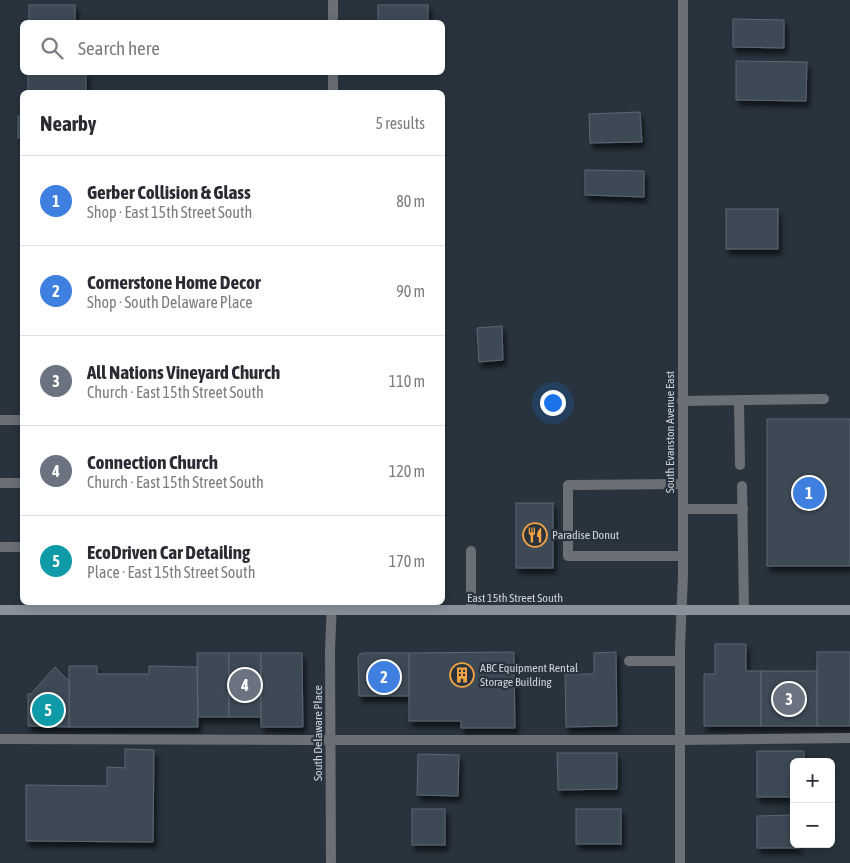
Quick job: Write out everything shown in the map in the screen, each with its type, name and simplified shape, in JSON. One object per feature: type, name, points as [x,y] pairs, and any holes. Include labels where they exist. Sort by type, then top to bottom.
[{"type":"main road","name":"East 15th Street South","points":[[0,610],[332,607],[470,610],[850,610]]},
{"type":"street","points":[[333,0],[333,20]]},
{"type":"street","name":"South Evanston Avenue East","points":[[680,863],[680,660],[683,556],[683,0]]},
{"type":"street","points":[[333,75],[333,90]]},
{"type":"street","points":[[682,401],[824,399]]},
{"type":"street","points":[[739,400],[740,465]]},
{"type":"street","points":[[0,420],[20,420]]},
{"type":"street","points":[[0,483],[20,483]]},
{"type":"street","points":[[683,484],[568,485],[568,556],[683,556]]},
{"type":"street","points":[[742,486],[744,610]]},
{"type":"street","points":[[683,509],[743,509]]},
{"type":"street","points":[[0,547],[20,547]]},
{"type":"street","points":[[470,551],[470,610]]},
{"type":"street","name":"South Delaware Place","points":[[331,863],[332,607]]},
{"type":"street","points":[[629,661],[680,660]]},
{"type":"street","points":[[0,739],[680,740],[850,738]]},
{"type":"building","points":[[29,5],[75,5],[75,20],[29,20]]},
{"type":"building","points":[[378,5],[428,5],[428,20],[378,20]]},
{"type":"building","points":[[733,19],[784,20],[784,48],[733,47]]},
{"type":"building","points":[[736,61],[807,62],[806,101],[736,100]]},
{"type":"building","points":[[28,75],[86,75],[86,90],[28,90]]},
{"type":"building","points":[[640,112],[642,142],[590,143],[589,114]]},
{"type":"building","points":[[18,116],[20,116],[20,138],[18,138]]},
{"type":"building","points":[[585,170],[644,171],[644,197],[585,195]]},
{"type":"building","points":[[726,209],[778,209],[778,249],[726,249]]},
{"type":"building","points":[[502,326],[503,360],[479,362],[477,328]]},
{"type":"building","points":[[767,419],[850,419],[850,566],[767,566]]},
{"type":"building","name":"Paradise Donut","points":[[516,503],[553,503],[553,568],[516,568]]},
{"type":"building","points":[[715,644],[746,644],[746,671],[761,671],[761,726],[704,726],[704,674],[715,674]]},
{"type":"building","name":"ABC Equipment Rental Storage Building","points":[[514,652],[515,728],[461,728],[461,721],[409,721],[409,653]]},
{"type":"building","points":[[616,652],[617,726],[566,727],[565,674],[594,674],[594,653]]},
{"type":"building","points":[[817,652],[850,652],[850,726],[817,726]]},
{"type":"building","points":[[197,653],[229,653],[229,717],[198,717]]},
{"type":"building","points":[[229,653],[261,653],[261,717],[229,717]]},
{"type":"building","points":[[261,653],[302,653],[303,727],[261,727]]},
{"type":"building","points":[[364,653],[409,653],[409,696],[359,696],[358,657]]},
{"type":"building","points":[[69,666],[97,666],[97,674],[149,674],[149,666],[197,667],[198,727],[69,727]]},
{"type":"building","points":[[55,667],[69,681],[69,727],[28,726],[28,694],[31,694]]},
{"type":"building","points":[[761,671],[817,671],[817,726],[761,726]]},
{"type":"building","points":[[125,749],[154,750],[153,842],[26,841],[26,785],[107,786],[107,767],[125,768]]},
{"type":"building","points":[[757,751],[804,751],[804,758],[790,758],[790,797],[757,797]]},
{"type":"building","points":[[557,753],[617,753],[617,789],[558,790]]},
{"type":"building","points":[[418,754],[459,755],[458,796],[417,795]]},
{"type":"building","points":[[412,809],[445,809],[445,845],[412,845]]},
{"type":"building","points":[[576,809],[621,809],[621,844],[576,844]]},
{"type":"building","points":[[790,815],[790,848],[757,848],[757,816]]},
{"type":"place","name":"Gerber Collision & Glass","points":[[809,493]]},
{"type":"place","name":"Paradise Donut","points":[[535,535]]},
{"type":"place","name":"ABC Equipment Rental Storage Building","points":[[462,675]]},
{"type":"place","name":"Cornerstone Home Decor","points":[[384,677]]},
{"type":"place","name":"Connection Church","points":[[245,685]]},
{"type":"place","name":"All Nations Vineyard Church","points":[[789,699]]},
{"type":"place","name":"EcoDriven Car Detailing","points":[[48,710]]}]
